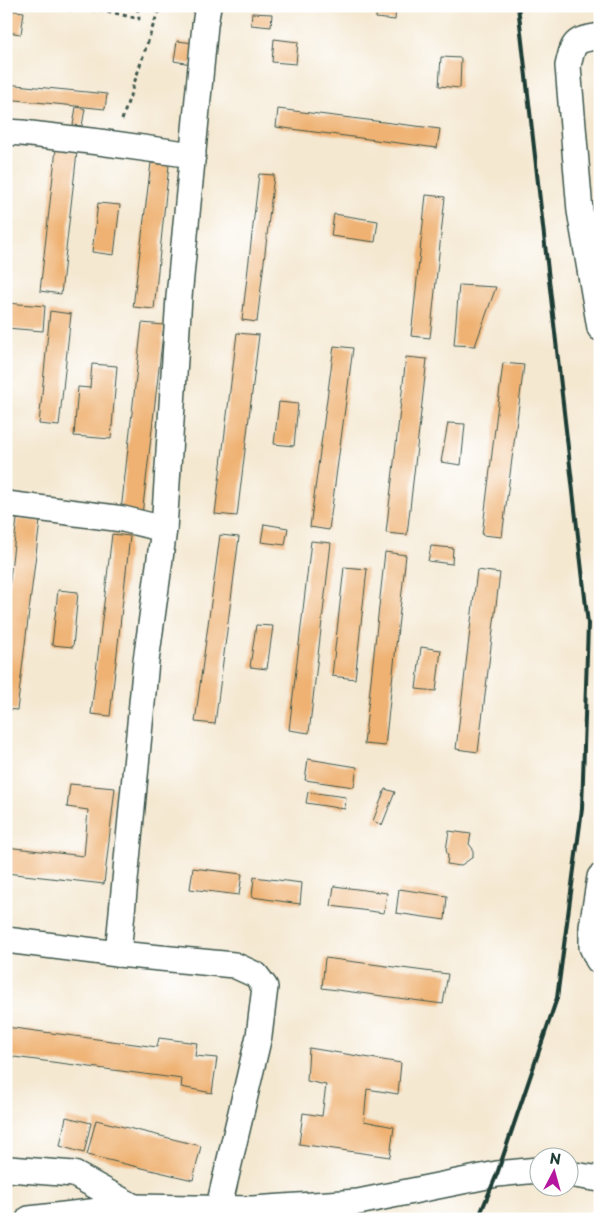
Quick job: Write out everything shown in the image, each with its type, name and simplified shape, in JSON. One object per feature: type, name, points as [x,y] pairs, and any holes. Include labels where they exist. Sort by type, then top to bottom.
[{"type":"street","points":[[118,954],[146,661],[164,529],[179,297],[208,6]]},
{"type":"street","points":[[600,36],[580,40],[572,47],[568,66],[580,211],[600,328]]},
{"type":"street","points":[[6,132],[193,155]]},
{"type":"street","points":[[6,504],[123,519],[164,529]]},
{"type":"street","points":[[600,877],[592,927],[592,947],[600,962]]},
{"type":"street","points":[[6,940],[118,954],[234,965],[256,975],[265,987],[259,1036],[217,1214]]},
{"type":"street","points":[[6,1170],[74,1174],[140,1213]]},
{"type":"street","points":[[30,1219],[140,1213],[217,1214],[253,1209],[358,1202],[497,1174],[528,1171]]},
{"type":"street","points":[[578,1176],[600,1179]]},
{"type":"path","points":[[52,6],[67,10],[103,10],[139,19],[138,6]]},
{"type":"path","points":[[122,120],[161,6]]},
{"type":"building","points":[[377,6],[396,6],[395,20],[376,18]]},
{"type":"building","points":[[7,10],[24,12],[21,34],[6,32]]},
{"type":"building","points":[[252,13],[272,14],[271,27],[251,25]]},
{"type":"building","points":[[274,39],[298,42],[296,64],[272,62]]},
{"type":"building","points":[[177,41],[194,43],[191,64],[174,61]]},
{"type":"building","points":[[441,57],[461,58],[460,88],[439,86]]},
{"type":"building","points":[[6,84],[107,94],[105,109],[6,99]]},
{"type":"building","points":[[76,107],[85,109],[82,126],[73,125]]},
{"type":"building","points":[[278,109],[440,129],[437,148],[276,127]]},
{"type":"building","points":[[56,149],[77,152],[61,294],[40,291]]},
{"type":"building","points":[[151,163],[169,165],[154,309],[133,307]]},
{"type":"building","points":[[259,174],[274,175],[257,322],[242,320]]},
{"type":"building","points":[[426,195],[445,197],[430,338],[411,336]]},
{"type":"building","points":[[98,203],[120,205],[114,255],[92,252]]},
{"type":"building","points":[[334,214],[378,221],[375,242],[331,236]]},
{"type":"building","points":[[459,285],[496,287],[475,346],[454,345]]},
{"type":"building","points":[[6,303],[45,306],[43,331],[6,328]]},
{"type":"building","points":[[50,311],[71,314],[59,426],[39,424]]},
{"type":"building","points":[[142,323],[164,325],[142,515],[121,511]]},
{"type":"building","points":[[237,333],[259,335],[237,516],[215,514]]},
{"type":"building","points":[[334,346],[353,348],[329,530],[310,527]]},
{"type":"building","points":[[406,357],[427,359],[407,535],[386,533]]},
{"type":"building","points":[[503,363],[524,365],[502,537],[482,535]]},
{"type":"building","points":[[92,364],[117,366],[111,439],[74,436],[78,387],[90,388]]},
{"type":"building","points":[[279,402],[298,404],[294,446],[274,444]]},
{"type":"building","points":[[448,423],[465,424],[461,465],[441,462]]},
{"type":"building","points":[[17,519],[40,521],[17,710],[6,709],[6,613]]},
{"type":"building","points":[[264,524],[288,528],[285,545],[261,542]]},
{"type":"building","points":[[112,534],[130,536],[110,716],[91,714]]},
{"type":"building","points":[[220,535],[239,537],[215,724],[195,722]]},
{"type":"building","points":[[311,541],[331,543],[309,733],[289,730]]},
{"type":"building","points":[[431,546],[453,548],[452,564],[428,561]]},
{"type":"building","points":[[385,552],[406,555],[385,746],[364,744]]},
{"type":"building","points":[[344,567],[367,569],[355,679],[332,676]]},
{"type":"building","points":[[477,570],[500,573],[478,752],[456,749]]},
{"type":"building","points":[[58,590],[78,592],[73,647],[52,645]]},
{"type":"building","points":[[256,625],[273,626],[267,669],[250,667]]},
{"type":"building","points":[[421,647],[441,650],[436,691],[416,689]]},
{"type":"building","points":[[308,759],[357,767],[354,787],[305,780]]},
{"type":"building","points":[[70,784],[115,788],[104,884],[6,873],[6,847],[84,856],[88,810],[67,807]]},
{"type":"building","points":[[385,789],[395,792],[382,825],[373,821]]},
{"type":"building","points":[[308,792],[346,797],[345,809],[306,803]]},
{"type":"building","points":[[449,831],[471,834],[469,844],[473,849],[473,857],[460,866],[447,864],[448,856],[446,850]]},
{"type":"building","points":[[193,868],[242,874],[239,895],[190,889]]},
{"type":"building","points":[[254,877],[302,883],[300,904],[252,897]]},
{"type":"building","points":[[334,886],[387,893],[384,913],[331,906]]},
{"type":"building","points":[[399,889],[447,896],[445,920],[396,913]]},
{"type":"building","points":[[325,958],[448,974],[443,1004],[322,988]]},
{"type":"building","points":[[6,1027],[157,1047],[159,1038],[197,1043],[195,1056],[217,1058],[212,1093],[181,1087],[182,1079],[6,1056]]},
{"type":"building","points":[[309,1048],[401,1063],[398,1094],[367,1089],[364,1121],[394,1127],[390,1157],[299,1144],[303,1113],[322,1116],[326,1085],[307,1081]]},
{"type":"building","points":[[66,1117],[91,1123],[84,1153],[60,1146]]},
{"type":"building","points":[[96,1120],[201,1146],[193,1180],[87,1155]]},
{"type":"railway","points":[[478,1219],[497,1174],[557,998],[582,809],[588,624],[518,6]]}]
